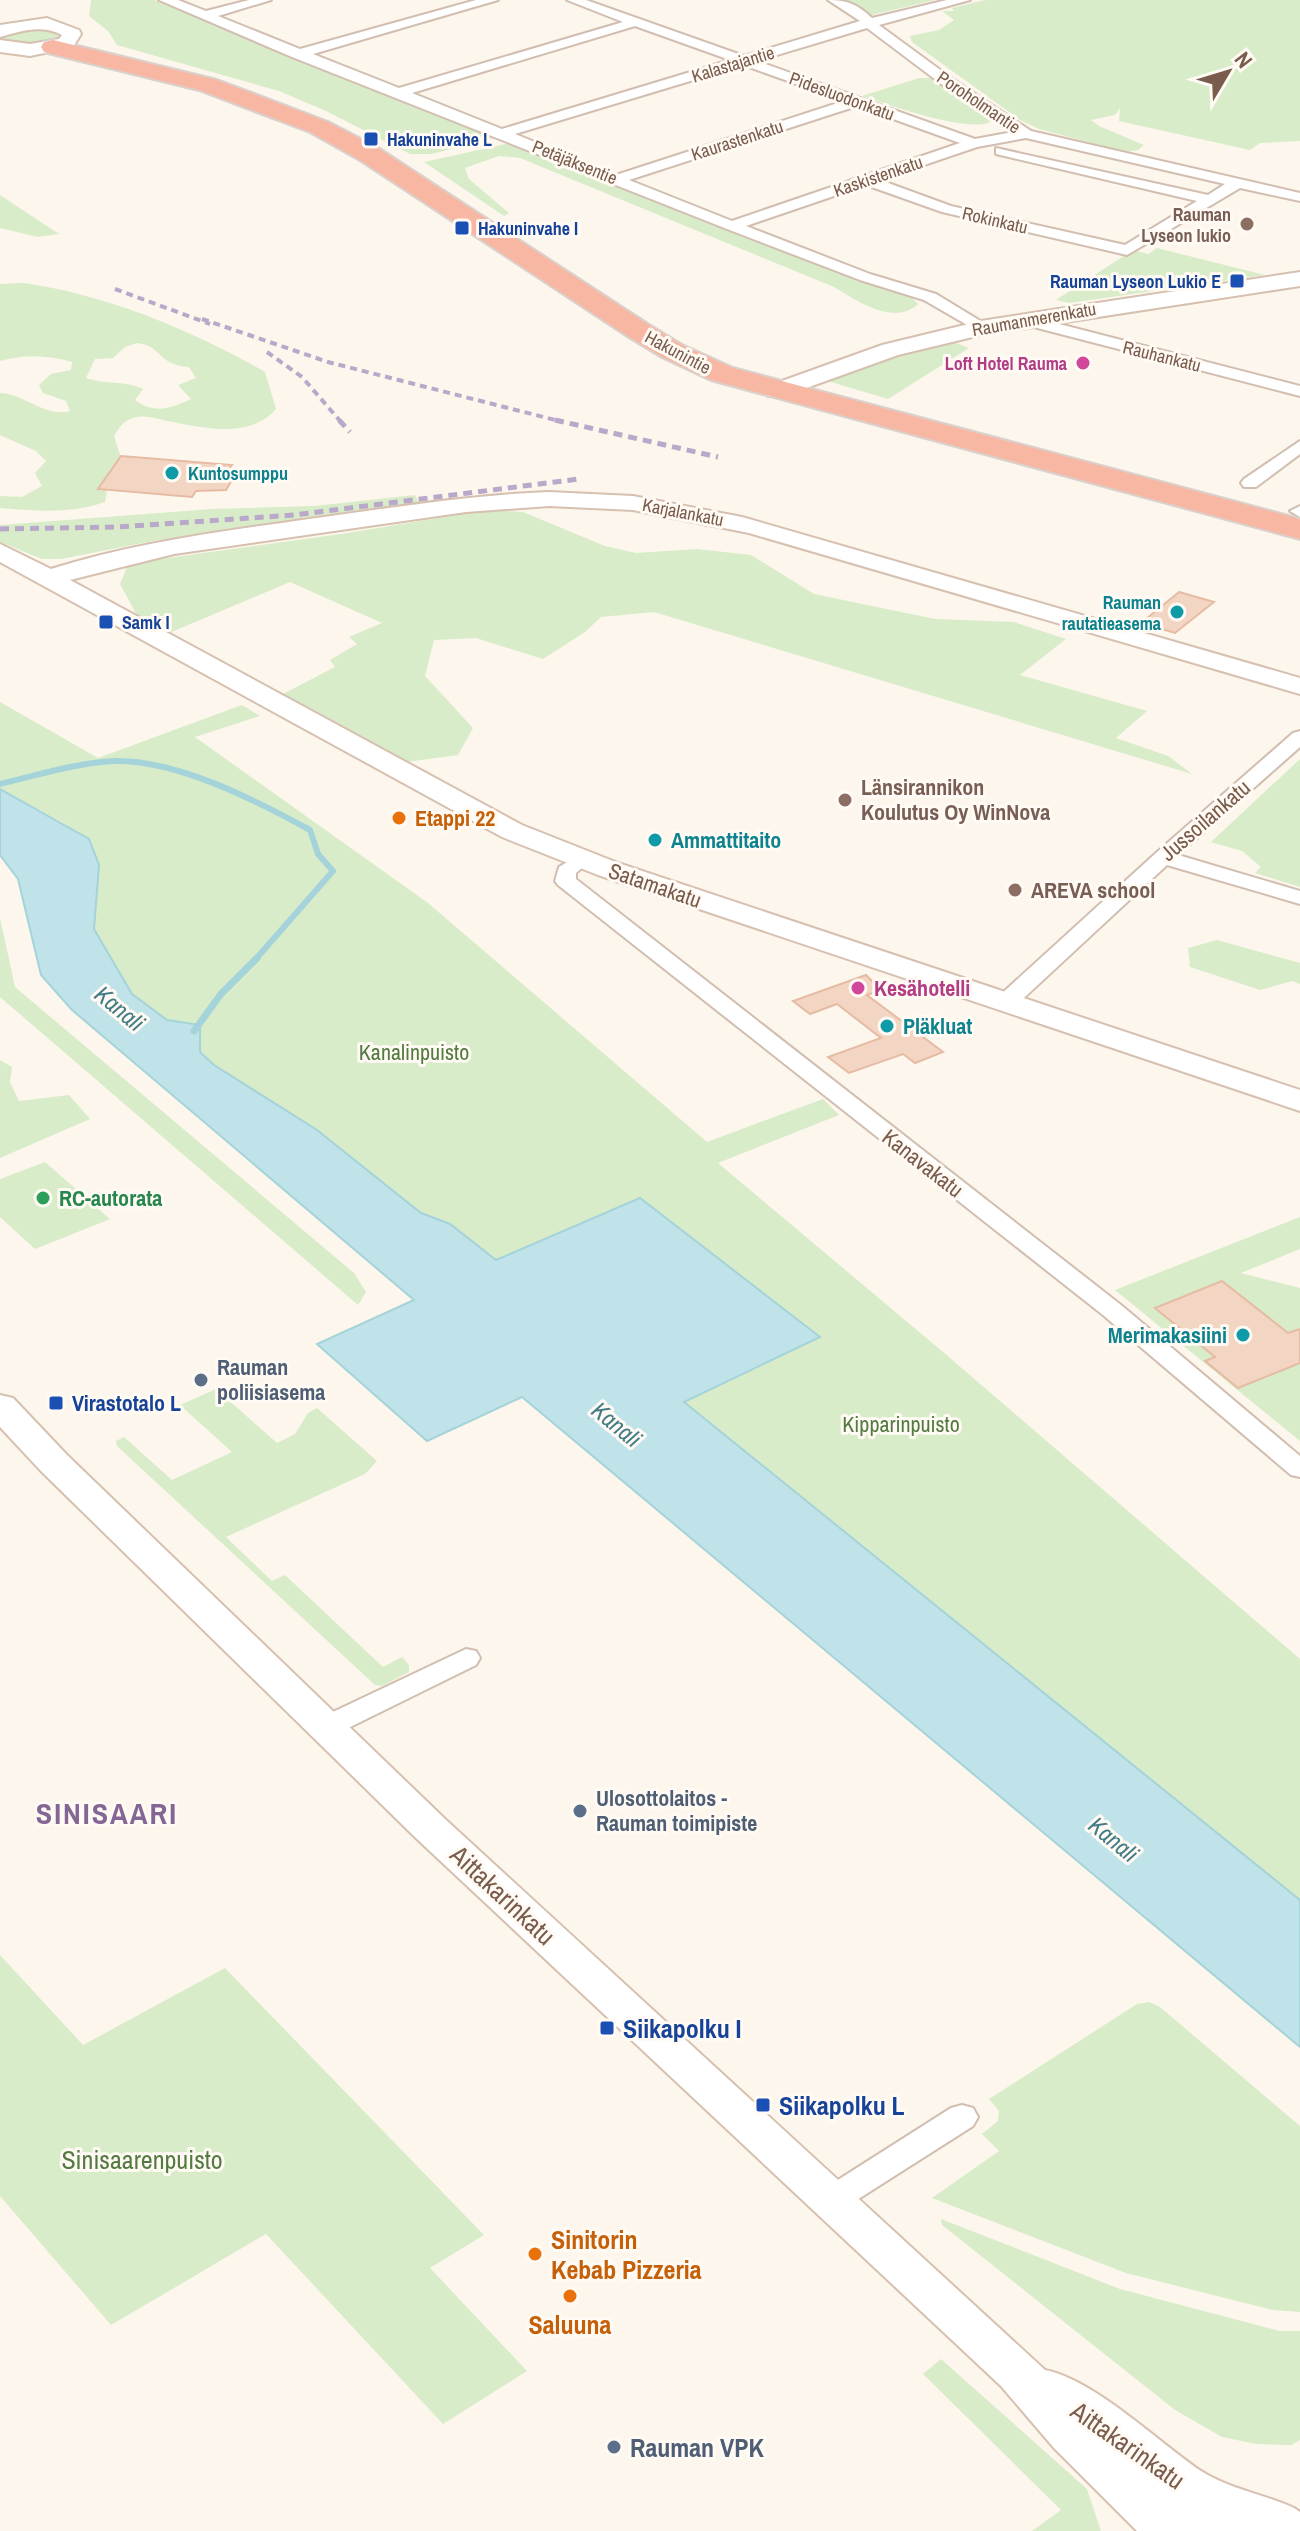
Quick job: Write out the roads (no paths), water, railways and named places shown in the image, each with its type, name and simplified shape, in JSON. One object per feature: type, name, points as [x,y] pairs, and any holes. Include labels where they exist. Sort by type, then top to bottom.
[{"type":"highway","name":"Hakunintie","points":[[60,39],[107,58],[234,93],[319,127],[369,154],[672,351],[722,374],[776,391],[1300,518]]},
{"type":"main road","points":[[0,20],[31,24],[60,39]]},
{"type":"main road","points":[[0,31],[31,24]]},
{"type":"main road","points":[[0,63],[9,48],[60,39]]},
{"type":"main road","name":"Raumanmerenkatu","points":[[776,391],[890,350],[981,328],[1300,279]]},
{"type":"main road","name":"Karjalankatu","points":[[50,578],[150,549],[425,510],[556,499],[632,502],[758,528],[1300,686]]},
{"type":"main road","name":"Satamakatu","points":[[0,552],[512,831],[582,859],[1300,1101]]},
{"type":"main road","name":"Aittakarinkatu","points":[[0,1406],[54,1463],[326,1727],[830,2201],[1018,2372],[1071,2434],[1170,2531]]},
{"type":"main road","name":"Aittakarinkatu","points":[[1018,2372],[1114,2431],[1186,2487],[1278,2523]]},
{"type":"main road","points":[[1185,2531],[1214,2514],[1278,2523]]},
{"type":"street","name":"Petäjäksentie","points":[[166,0],[732,226],[865,277],[930,297],[981,328]]},
{"type":"street","points":[[204,16],[264,0]]},
{"type":"street","points":[[297,54],[491,0]]},
{"type":"street","name":"Pidesluodonkatu","points":[[574,0],[974,143]]},
{"type":"street","name":"Poroholmantie","points":[[835,0],[856,10],[949,83],[1026,134],[1300,197]]},
{"type":"street","name":"Kalastajantie","points":[[504,133],[869,23],[963,0]]},
{"type":"street","points":[[398,93],[636,22]]},
{"type":"street","name":"Kaurastenkatu","points":[[617,179],[858,101]]},
{"type":"street","name":"Kaskistenkatu","points":[[732,226],[974,143],[1026,134]]},
{"type":"street","points":[[1001,151],[1212,200],[1236,184]]},
{"type":"street","name":"Rokinkatu","points":[[866,180],[947,209],[1127,250],[1212,200]]},
{"type":"street","name":"Rauhankatu","points":[[1024,320],[1300,391]]},
{"type":"street","points":[[1250,483],[1300,446]]},
{"type":"street","name":"Jussoilankatu","points":[[1006,1002],[1163,857],[1300,737]]},
{"type":"street","points":[[1163,857],[1300,898]]},
{"type":"street","name":"Kanavakatu","points":[[582,859],[566,871],[565,881],[1112,1310],[1300,1469]]},
{"type":"street","points":[[326,1727],[466,1658]]},
{"type":"street","points":[[830,2201],[962,2117]]},
{"type":"water","name":"Kanali","points":[[0,789],[89,839],[99,865],[94,929],[132,994],[167,1020],[200,1025],[200,1052],[214,1065],[317,1130],[421,1213],[450,1224],[496,1260],[640,1198],[820,1337],[684,1402],[1300,1900],[1300,2047],[522,1397],[427,1441],[317,1344],[414,1300],[72,1010],[41,975],[18,879],[0,855]]},
{"type":"waterway","points":[[0,784],[86,764],[138,762],[189,774],[215,784],[310,830],[318,854],[333,871],[255,960]]},
{"type":"waterway","points":[[194,1031],[221,994],[255,960]]},
{"type":"railway","points":[[115,289],[210,324]]},
{"type":"railway","points":[[202,319],[328,362],[557,420]]},
{"type":"railway","points":[[267,352],[302,377],[341,422]]},
{"type":"railway","points":[[339,420],[350,432]]},
{"type":"railway","points":[[557,420],[718,457]]},
{"type":"railway","points":[[557,420],[563,422]]},
{"type":"railway","points":[[0,529],[118,527],[294,515],[579,479]]},
{"type":"place","name":"Hakuninvahe L","points":[[371,139]]},
{"type":"place","name":"Rauman Lyseon lukio","points":[[1247,224]]},
{"type":"place","name":"Hakuninvahe I","points":[[462,228]]},
{"type":"place","name":"Rauman Lyseon Lukio E","points":[[1237,281]]},
{"type":"place","name":"Loft Hotel Rauma","points":[[1083,363]]},
{"type":"place","name":"Kuntosumppu","points":[[172,473]]},
{"type":"place","name":"Rauman rautatieasema","points":[[1177,612]]},
{"type":"place","name":"Samk I","points":[[106,622]]},
{"type":"place","name":"Länsirannikon Koulutus Oy WinNova","points":[[845,800]]},
{"type":"place","name":"Etappi 22","points":[[399,818]]},
{"type":"place","name":"Ammattitaito","points":[[655,840]]},
{"type":"place","name":"AREVA school","points":[[1015,890]]},
{"type":"place","name":"Kesähotelli","points":[[858,988]]},
{"type":"place","name":"Pläkluat","points":[[887,1026]]},
{"type":"place","name":"RC-autorata","points":[[43,1198]]},
{"type":"place","name":"Merimakasiini","points":[[1243,1335]]},
{"type":"place","name":"Rauman poliisiasema","points":[[201,1380]]},
{"type":"place","name":"Virastotalo L","points":[[56,1403]]},
{"type":"place","name":"Ulosottolaitos - Rauman toimipiste","points":[[580,1811]]},
{"type":"place","name":"Siikapolku I","points":[[607,2028]]},
{"type":"place","name":"Siikapolku L","points":[[763,2105]]},
{"type":"place","name":"Sinitorin Kebab Pizzeria","points":[[535,2254]]},
{"type":"place","name":"Saluuna","points":[[570,2296]]},
{"type":"place","name":"Rauman VPK","points":[[614,2447]]},
{"type":"district","name":"SINISAARI","points":[[107,1813]]},
{"type":"park label","name":"Kanalinpuisto","points":[[414,1052]]},
{"type":"park label","name":"Kipparinpuisto","points":[[901,1424]]},
{"type":"park label","name":"Sinisaarenpuisto","points":[[142,2159]]}]
